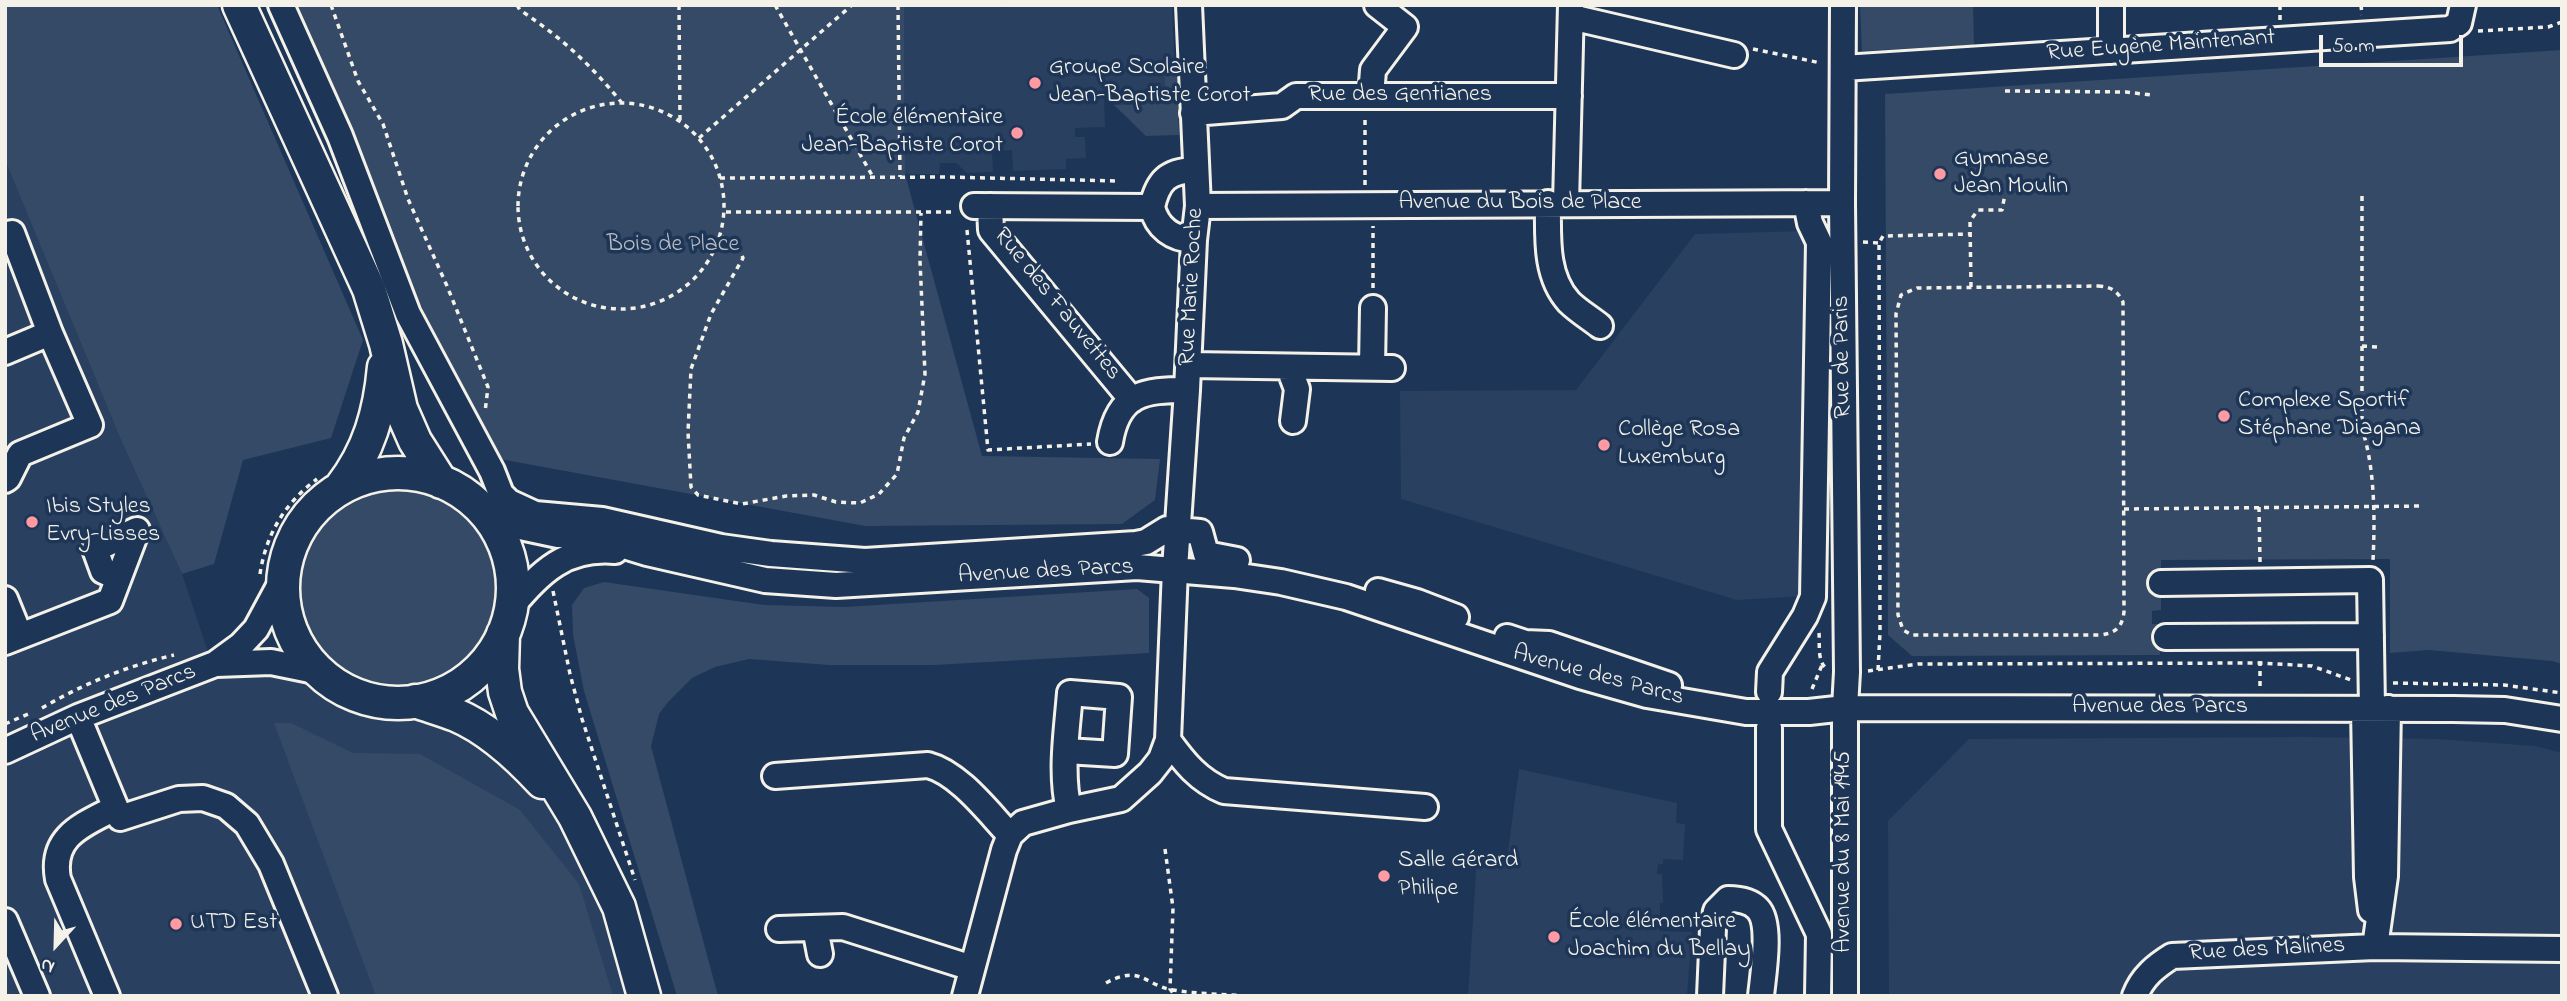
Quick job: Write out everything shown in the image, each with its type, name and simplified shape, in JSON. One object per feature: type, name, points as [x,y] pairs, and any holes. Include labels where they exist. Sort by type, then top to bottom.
[{"type":"main road","points":[[240,5],[369,289],[386,344],[401,409],[415,441],[441,482]]},
{"type":"main road","points":[[386,344],[381,395],[370,438],[355,469],[333,481],[296,533],[285,564],[271,580],[284,604],[291,632],[306,657],[320,673],[359,696],[392,703],[433,697],[472,676],[488,659],[507,620]]},
{"type":"main road","points":[[333,481],[380,474],[418,475],[460,491],[487,515],[504,545],[513,590],[502,669],[505,692],[512,713],[575,817],[619,907],[644,996]]},
{"type":"main road","points":[[415,701],[457,716],[492,737],[526,764],[575,817]]},
{"type":"street","points":[[281,5],[340,136],[408,314],[475,438],[501,494],[522,509],[535,514],[602,520],[721,547],[864,561],[1146,542],[1167,530],[1200,532],[1206,554],[1313,575],[1417,602],[1516,640],[1549,644],[1658,683],[1742,696],[1809,698]]},
{"type":"street","name":"Rue Marie Roche","points":[[1168,740],[1177,530],[1198,206],[1189,5]]},
{"type":"street","points":[[1371,96],[1373,70],[1405,27],[1377,5]]},
{"type":"street","name":"Rue de Paris","points":[[1843,5],[1842,203],[1847,672],[1845,708]]},
{"type":"street","points":[[2111,5],[2111,51]]},
{"type":"street","points":[[1600,326],[1569,302],[1556,281],[1549,257],[1569,96],[1571,11],[1734,55]]},
{"type":"street","name":"Rue Eugène Maintenant","points":[[1843,68],[2450,29],[2461,14]]},
{"type":"street","name":"Rue des Gentianes","points":[[1193,113],[1282,106],[1296,96],[1569,96]]},
{"type":"street","points":[[1194,240],[1184,240],[1168,233],[1157,221],[1152,207],[1164,180],[1180,171],[1195,170]]},
{"type":"street","points":[[1769,692],[1770,672],[1805,616],[1813,597],[1819,242],[1810,223],[1806,203]]},
{"type":"street","name":"Avenue du Bois de Place","points":[[1198,206],[1842,203]]},
{"type":"street","points":[[976,208],[1152,207]]},
{"type":"street","name":"Rue des Fauvettes","points":[[976,208],[991,230],[1132,400]]},
{"type":"street","points":[[5,235],[12,233],[50,333],[90,425],[20,454],[5,480]]},
{"type":"street","points":[[1189,365],[1382,368],[1373,308]]},
{"type":"street","points":[[5,352],[50,333]]},
{"type":"street","points":[[1289,368],[1297,388],[1293,421]]},
{"type":"street","name":"Rue des Fauvettes","points":[[1110,442],[1116,418],[1132,400],[1156,390],[1187,390]]},
{"type":"street","name":"Avenue des Parcs","points":[[487,515],[511,526],[558,535],[580,534],[647,553],[765,580],[836,584],[1124,568],[1175,569],[1281,582],[1346,597],[1580,676],[1647,695],[1746,712],[1809,712],[1845,708],[2375,708],[2505,710],[2562,719]]},
{"type":"street","name":"Avenue des Parcs","points":[[507,620],[545,570],[566,558],[596,550],[647,553]]},
{"type":"street","points":[[5,599],[13,639],[110,601],[118,578]]},
{"type":"street","name":"Avenue des Parcs","points":[[7,742],[215,664],[241,645],[256,629],[271,580]]},
{"type":"street","points":[[2161,583],[2370,580]]},
{"type":"street","name":"Rue des Malines","points":[[2370,580],[2375,708],[2367,877],[2375,947]]},
{"type":"street","points":[[2166,637],[2371,636]]},
{"type":"street","name":"Avenue des Parcs","points":[[215,664],[271,662],[320,673]]},
{"type":"street","name":"Avenue du 8 Mai 1945","points":[[1845,708],[1845,996]]},
{"type":"street","points":[[78,717],[120,818],[179,799],[203,799],[226,806],[247,824],[271,864],[325,996]]},
{"type":"street","points":[[1769,728],[1769,829],[1819,934],[1818,996]]},
{"type":"street","points":[[1168,740],[1186,765],[1207,783],[1224,791],[1425,807]]},
{"type":"street","points":[[965,996],[1010,835],[1023,824],[1069,810],[1121,799],[1150,773],[1161,759],[1168,740]]},
{"type":"street","points":[[1066,751],[1065,794],[1069,810]]},
{"type":"street","points":[[775,776],[928,765],[942,768],[1010,835]]},
{"type":"street","points":[[107,996],[58,879],[55,865],[58,852],[66,838],[82,825],[115,808]]},
{"type":"street","points":[[1710,996],[1716,911],[1728,899],[1743,899],[1759,909],[1766,929],[1761,996]]},
{"type":"street","points":[[5,921],[37,996]]},
{"type":"street","points":[[779,929],[843,927],[972,968]]},
{"type":"street","points":[[815,928],[820,954]]},
{"type":"street","name":"Rue des Malines","points":[[2135,996],[2138,987],[2152,968],[2172,956],[2375,947],[2562,949]]},
{"type":"path","points":[[331,5],[358,81],[383,124],[408,199],[488,387],[485,410],[475,438]]},
{"type":"path","points":[[517,5],[520,10],[559,36],[585,60],[622,103]]},
{"type":"path","points":[[679,5],[680,122]]},
{"type":"path","points":[[775,5],[873,177]]},
{"type":"path","points":[[699,138],[852,5]]},
{"type":"path","points":[[898,5],[900,177]]},
{"type":"path","points":[[2461,14],[2475,31],[2548,27],[2562,22]]},
{"type":"path","points":[[1734,55],[1737,45],[1843,68]]},
{"type":"path","points":[[2005,91],[2126,92],[2151,95]]},
{"type":"path","points":[[622,103],[656,108],[680,122],[699,138],[720,178],[726,212],[722,237],[713,258],[693,281],[666,300],[633,309],[599,308],[568,296],[542,274],[524,245],[517,212],[520,179],[534,148],[558,124],[587,108],[622,103]]},
{"type":"path","points":[[720,178],[900,177],[1119,181]]},
{"type":"path","points":[[1971,288],[1970,221],[1978,210],[2002,210],[2005,194]]},
{"type":"path","points":[[2362,196],[2362,429],[2367,443],[2374,507],[2374,559],[2370,580]]},
{"type":"path","points":[[726,212],[921,213],[976,208],[988,450],[1110,442]]},
{"type":"path","points":[[722,237],[736,242],[743,258],[711,314],[691,369],[688,432],[691,487],[698,495],[742,504],[786,496],[814,495],[836,502],[860,503],[879,494],[897,474],[904,438],[918,412],[925,374],[920,261],[921,213]]},
{"type":"path","points":[[1970,234],[1882,236],[1879,243],[1878,670],[1918,664],[2260,663],[2312,666],[2350,680],[2504,685],[2562,693]]},
{"type":"path","points":[[2098,286],[2119,292],[2124,312],[2124,612],[2120,627],[2111,634],[1912,635],[1903,630],[1898,615],[1898,303],[1901,295],[1917,288],[1971,288],[2098,286]]},
{"type":"path","points":[[2362,346],[2377,346]]},
{"type":"path","points":[[271,580],[264,550],[279,519],[292,501],[333,481]]},
{"type":"path","points":[[2124,509],[2423,506]]},
{"type":"path","points":[[2259,507],[2260,581]]},
{"type":"path","points":[[545,570],[551,580],[582,719],[639,891]]},
{"type":"path","points":[[2260,637],[2260,708]]},
{"type":"path","points":[[39,709],[76,688],[149,660],[186,652]]},
{"type":"path","points":[[1809,698],[1822,665]]},
{"type":"path","points":[[7,742],[29,714]]},
{"type":"path","points":[[1165,849],[1173,908],[1170,989],[1175,996]]},
{"type":"path","points":[[1106,983],[1118,976],[1135,975],[1170,989],[1245,996]]},
{"type":"shaded area","name":"Groupe Scolaire Jean-Baptiste Corot","points":[[904,5],[1000,5],[1002,8],[1005,5],[1172,5],[1175,72],[1165,73],[1166,93],[1146,104],[1114,105],[1114,95],[1104,96],[1105,127],[1075,128],[1075,137],[1085,137],[1086,158],[1066,159],[1066,169],[1013,171],[1012,150],[992,151],[993,172],[967,173],[956,163],[940,163],[939,174],[905,174]]},
{"type":"shaded area","points":[[5,160],[121,440],[182,574],[212,664],[318,673],[343,691],[361,699],[392,704],[415,703],[456,717],[573,818],[641,996],[5,996]]},
{"type":"shaded area","name":"Collège Rosa Luxemburg","points":[[1808,231],[1807,596],[1737,600],[1401,499],[1400,391],[1576,390],[1695,234]]},
{"type":"shaded area","points":[[1969,739],[2437,739],[2535,746],[2562,753],[2562,996],[1889,996],[1888,821]]},
{"type":"shaded area","points":[[1519,769],[1677,803],[1676,823],[1685,824],[1683,860],[1663,859],[1663,864],[1658,864],[1657,874],[1662,874],[1663,903],[1660,903],[1660,915],[1654,915],[1653,925],[1659,926],[1659,931],[1692,932],[1687,996],[1468,996],[1477,857],[1507,859]]},
{"type":"green space","points":[[5,5],[217,5],[363,340],[331,438],[243,460],[214,564],[182,574],[121,440],[5,160]]},
{"type":"green space","name":"Bois de Place","points":[[286,5],[904,5],[905,174],[982,456],[1160,459],[1155,500],[1122,524],[865,526],[489,457]]},
{"type":"green space","points":[[1860,5],[1973,5],[1974,45],[1862,51]]},
{"type":"green space","name":"Complexe Sportif Stéphane Diagana","points":[[2562,50],[2562,664],[2429,650],[2390,653],[2390,559],[2161,560],[2161,610],[2152,611],[2152,624],[2161,624],[2160,655],[1912,656],[1888,635],[1885,94]]},
{"type":"green space","points":[[1165,72],[1175,72],[1177,75],[1179,135],[1146,136],[1114,105],[1145,104],[1145,94],[1165,93]]},
{"type":"green space","points":[[395,487],[433,494],[466,516],[488,549],[495,587],[488,625],[466,658],[433,680],[395,687],[357,680],[324,658],[302,625],[295,587],[302,549],[324,516],[357,494]]},
{"type":"green space","points":[[604,582],[764,605],[844,607],[1137,589],[1149,598],[1149,653],[934,665],[829,665],[749,659],[715,667],[692,678],[659,714],[651,746],[718,996],[677,996],[584,691],[573,635],[572,605],[584,588]]},
{"type":"green space","points":[[274,723],[291,723],[353,753],[420,754],[520,810],[579,884],[613,996],[376,996]]},
{"type":"place","name":"Groupe Scolaire Jean-Baptiste Corot","points":[[1035,83]]},
{"type":"place","name":"École élémentaire Jean-Baptiste Corot","points":[[1017,133]]},
{"type":"place","name":"Gymnase Jean Moulin","points":[[1940,174]]},
{"type":"place","name":"Complexe Sportif Stéphane Diagana","points":[[2224,416]]},
{"type":"place","name":"Collège Rosa Luxemburg","points":[[1604,445]]},
{"type":"place","name":"Ibis Styles Evry-Lisses","points":[[32,522]]},
{"type":"place","name":"Salle Gérard Philipe","points":[[1384,876]]},
{"type":"place","name":"UTD Est","points":[[176,924]]},
{"type":"place","name":"École élémentaire Joachim du Bellay","points":[[1554,937]]}]
